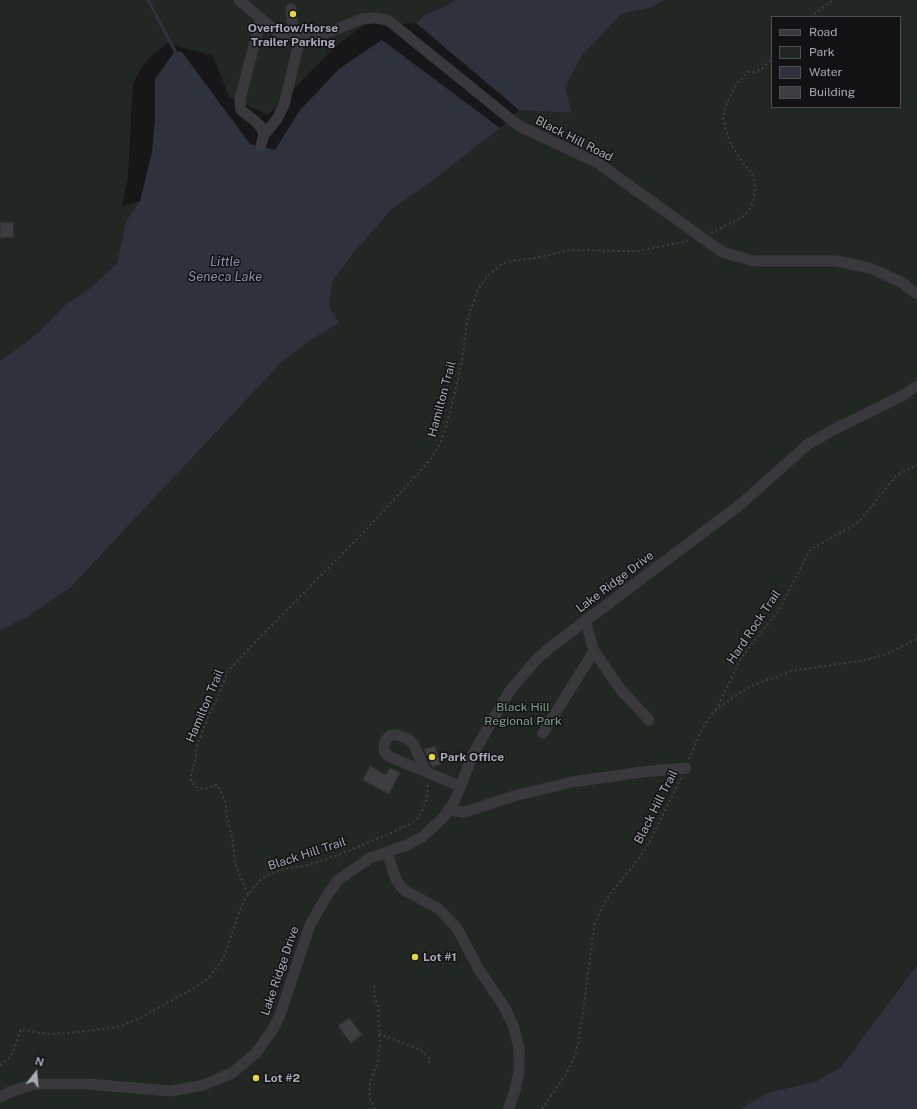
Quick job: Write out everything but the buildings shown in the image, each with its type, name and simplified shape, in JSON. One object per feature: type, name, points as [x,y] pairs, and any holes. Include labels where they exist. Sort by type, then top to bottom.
[{"type":"street","name":"Black Hill Road","points":[[239,0],[260,19],[278,32],[297,38],[321,35],[362,19],[375,18],[389,21],[519,126],[598,163],[722,252],[754,261],[837,262],[870,268],[901,282],[917,294]]},
{"type":"street","points":[[260,19],[240,103],[241,110],[261,127],[262,140],[277,119],[284,105],[297,38],[291,9]]},
{"type":"street","name":"Lake Ridge Drive","points":[[0,1097],[34,1084],[87,1084],[172,1091],[204,1086],[232,1073],[256,1053],[273,1029],[280,1015],[310,925],[326,897],[338,880],[370,858],[407,845],[422,837],[443,818],[455,800],[474,752],[509,692],[536,660],[586,620],[741,504],[807,445],[831,431],[902,396],[917,386]]},
{"type":"street","points":[[586,620],[594,650],[621,690],[649,720]]},
{"type":"street","points":[[543,733],[594,650]]},
{"type":"street","points":[[449,809],[463,812],[514,796],[572,782],[642,772],[686,768]]},
{"type":"street","points":[[428,777],[460,786]]},
{"type":"street","points":[[387,852],[398,883],[404,890],[439,910],[457,928],[478,968],[504,1008],[514,1028],[519,1049],[519,1070],[508,1109]]},
{"type":"path","points":[[811,16],[833,0]]},
{"type":"path","name":"Hamilton Trail","points":[[248,894],[235,864],[233,842],[226,812],[226,805],[220,789],[217,785],[213,785],[210,788],[203,789],[196,787],[191,782],[197,746],[228,671],[369,527],[431,459],[439,446],[445,430],[455,393],[462,360],[467,321],[478,289],[487,277],[502,264],[511,261],[536,258],[570,250],[622,252],[638,251],[702,238],[724,225],[741,218],[749,211],[753,202],[755,191],[754,180],[751,172],[742,162],[730,143],[723,119],[725,107],[736,85],[748,72],[754,72],[762,69],[771,59]]},
{"type":"path","name":"Hard Rock Trail","points":[[716,710],[741,658],[779,610],[810,550],[859,522],[896,476],[917,465]]},
{"type":"path","name":"Black Hill Trail","points":[[542,1109],[566,1074],[576,1052],[596,921],[604,903],[647,848],[686,768],[706,721],[716,710],[741,692],[754,685],[792,671],[866,660],[884,655],[917,639]]},
{"type":"path","name":"Black Hill Trail","points":[[0,1065],[9,1058],[13,1052],[21,1029],[50,1034],[121,1026],[147,1015],[194,988],[207,979],[218,966],[230,942],[244,900],[261,879],[271,873],[308,865],[338,855],[393,832],[412,822],[418,818],[424,807],[428,793],[426,780],[428,777]]},
{"type":"path","points":[[375,1109],[370,1099],[369,1087],[378,1060],[380,1044],[378,1006],[374,994],[376,984]]},
{"type":"path","points":[[379,1034],[421,1050],[430,1059],[429,1064]]},
{"type":"green space","points":[[0,0],[455,0],[446,6],[426,14],[416,23],[394,25],[374,18],[336,46],[268,115],[229,97],[213,56],[167,43],[146,61],[133,83],[128,176],[122,206],[140,201],[126,221],[117,263],[93,286],[65,305],[38,333],[0,361]]},
{"type":"green space","name":"Black Hill Regional Park","points":[[665,0],[917,0],[917,965],[841,1067],[815,1082],[769,1092],[740,1109],[0,1109],[0,630],[26,618],[71,587],[281,363],[312,339],[338,323],[329,306],[333,281],[352,255],[392,209],[431,182],[500,128],[519,110],[572,113],[565,87],[583,54],[622,14],[652,7]]},
{"type":"water","points":[[455,0],[665,0],[652,7],[622,14],[583,54],[565,87],[572,113],[519,110],[416,23],[426,14],[446,6]]},
{"type":"water","name":"Little Seneca Lake","points":[[382,40],[500,128],[431,182],[392,209],[352,255],[333,281],[329,306],[339,323],[312,339],[281,363],[71,587],[26,618],[0,630],[0,361],[38,333],[65,305],[93,286],[117,263],[126,221],[140,201],[152,152],[155,119],[155,79],[175,51],[182,52],[250,144],[275,150],[300,110],[339,69]]},
{"type":"water","points":[[917,965],[917,1109],[740,1109],[769,1092],[815,1082],[841,1067]]},
{"type":"waterway","points":[[148,0],[175,51]]},
{"type":"place","name":"Overflow/Horse Trailer Parking","points":[[293,14]]},
{"type":"place","name":"Park Office","points":[[432,757]]},
{"type":"place","name":"Lot #1","points":[[415,957]]},
{"type":"place","name":"Lot #2","points":[[256,1078]]}]
